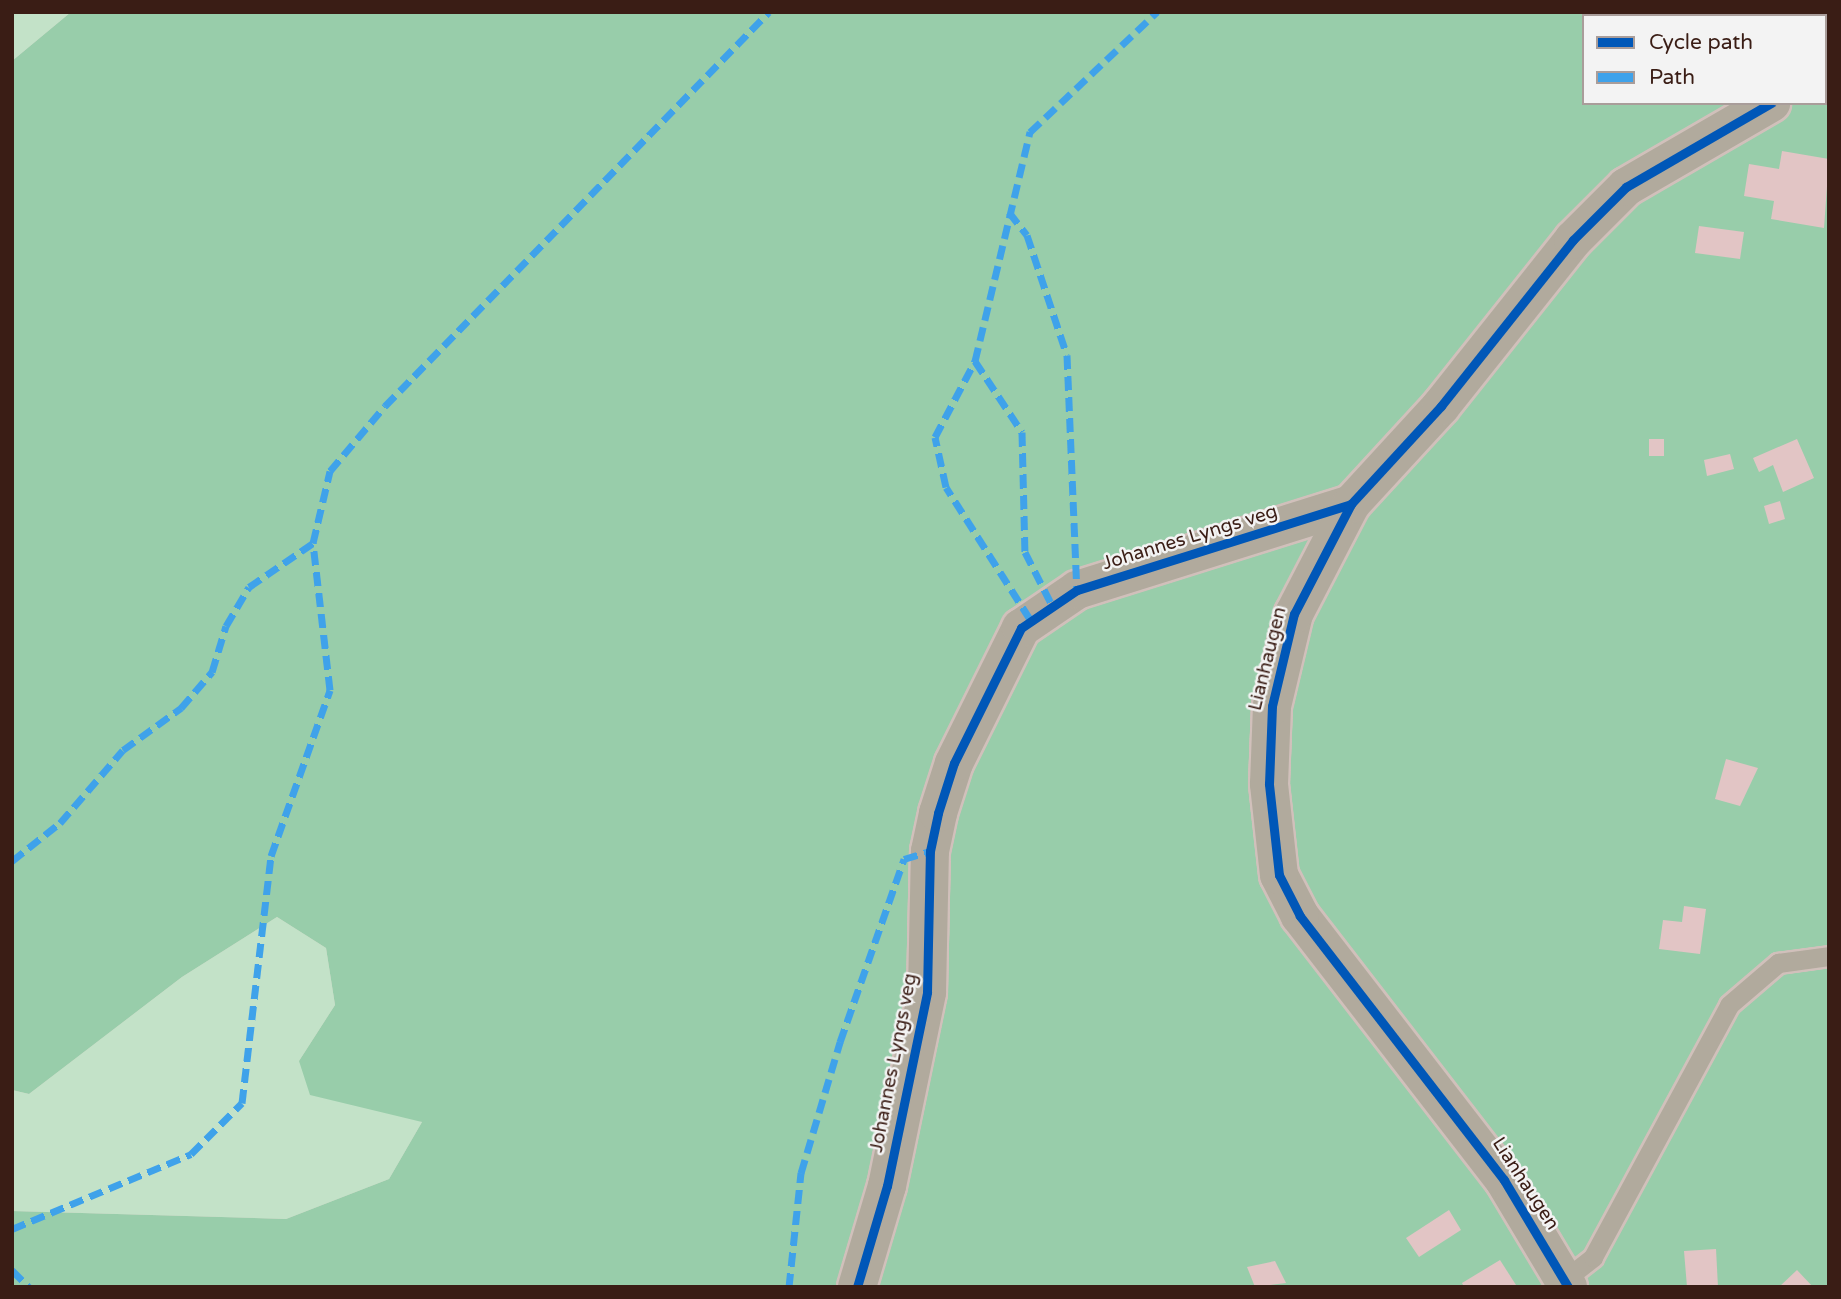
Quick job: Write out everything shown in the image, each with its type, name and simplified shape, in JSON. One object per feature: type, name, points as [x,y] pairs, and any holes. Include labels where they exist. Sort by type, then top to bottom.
[{"type":"street","name":"Lianhaugen","points":[[1566,1284],[1497,1170],[1300,916],[1279,875],[1268,772],[1272,706],[1294,614],[1351,504],[1441,406],[1573,240],[1626,187],[1768,105]]},
{"type":"street","name":"Johannes Lyngs veg","points":[[858,1287],[887,1186],[927,992],[930,851],[938,813],[954,763],[1021,628],[1077,590],[1351,504]]},
{"type":"lane","points":[[1566,1284],[1593,1257],[1729,1004],[1777,963],[1829,956]]},
{"type":"green space","points":[[12,12],[71,12],[12,61]]},
{"type":"green space","points":[[71,12],[1829,12],[1829,1287],[12,1287],[12,1211],[286,1219],[389,1179],[422,1122],[310,1095],[299,1061],[335,1005],[326,948],[277,917],[182,977],[29,1094],[12,1090],[12,61]]},
{"type":"green space","points":[[277,917],[326,948],[335,1005],[299,1061],[422,1122],[389,1179],[286,1219],[12,1211],[12,1090],[29,1094],[182,977]]},
{"type":"building","points":[[1740,12],[1784,14],[1741,14]]},
{"type":"building","points":[[1782,151],[1829,159],[1824,228],[1771,219],[1774,201],[1744,196],[1749,164],[1779,169]]},
{"type":"building","points":[[1699,226],[1744,232],[1740,259],[1695,253]]},
{"type":"building","points":[[1649,439],[1664,439],[1664,456],[1649,456]]},
{"type":"building","points":[[1797,439],[1814,478],[1783,492],[1773,465],[1759,472],[1753,458]]},
{"type":"building","points":[[1730,454],[1734,469],[1707,476],[1704,460]]},
{"type":"building","points":[[1780,501],[1785,519],[1769,524],[1764,506]]},
{"type":"building","points":[[1726,759],[1758,768],[1740,806],[1715,799]]},
{"type":"building","points":[[1684,906],[1706,909],[1700,954],[1659,949],[1663,920],[1682,922]]},
{"type":"building","points":[[1449,1210],[1461,1230],[1419,1257],[1406,1238]]},
{"type":"building","points":[[1716,1249],[1718,1287],[1687,1287],[1684,1251]]},
{"type":"building","points":[[1500,1260],[1516,1285],[1464,1287],[1462,1283]]},
{"type":"building","points":[[1275,1261],[1286,1283],[1255,1287],[1247,1267]]},
{"type":"building","points":[[1797,1270],[1813,1287],[1779,1287]]},
{"type":"marked path","points":[[12,1229],[191,1154],[242,1103],[271,856],[330,690],[313,543],[330,471],[385,406],[769,12]]},
{"type":"marked path","points":[[1030,619],[946,487],[935,437],[975,361],[1030,132],[1157,12]]},
{"type":"marked path","points":[[1009,212],[1027,235],[1067,355],[1077,590]]},
{"type":"marked path","points":[[975,361],[1022,432],[1025,552],[1051,603]]},
{"type":"marked path","points":[[12,861],[60,823],[123,750],[181,708],[212,672],[226,626],[249,587],[313,543]]},
{"type":"marked path","points":[[789,1287],[801,1173],[840,1042],[904,859],[930,851]]},
{"type":"marked path","points":[[12,1270],[29,1287]]},
{"type":"cycle path","points":[[1568,1287],[1504,1180],[1300,916],[1279,875],[1269,784],[1272,706],[1294,614],[1351,504],[1441,406],[1573,240],[1626,187],[1768,105]]},
{"type":"cycle path","points":[[857,1287],[887,1186],[927,992],[930,851],[938,813],[954,763],[1021,628],[1077,590],[1351,504]]}]
